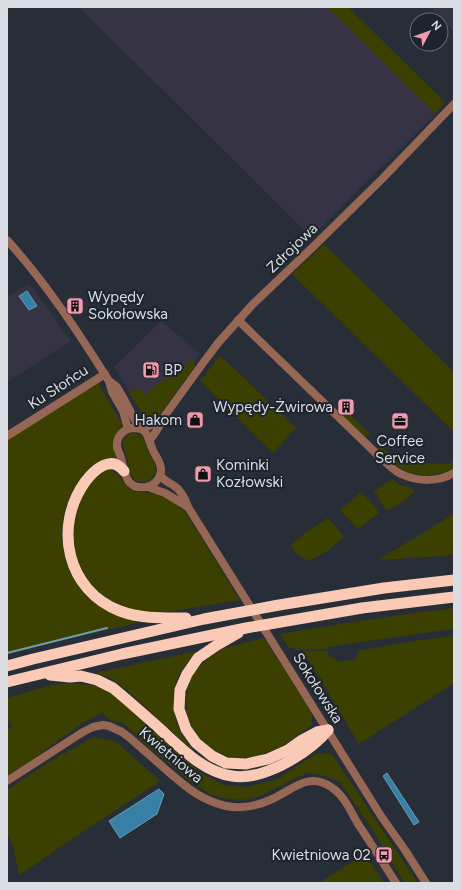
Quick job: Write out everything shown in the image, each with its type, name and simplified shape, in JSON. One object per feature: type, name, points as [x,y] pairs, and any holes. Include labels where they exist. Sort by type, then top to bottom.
[{"type":"highway","points":[[124,471],[121,467],[115,464],[104,465],[98,468],[86,481],[73,504],[68,524],[68,543],[78,575],[96,597],[121,612],[136,616],[204,619]]},
{"type":"highway","points":[[7,666],[204,619],[384,588],[454,580]]},
{"type":"highway","points":[[7,682],[122,654],[246,628],[362,608],[454,597]]},
{"type":"highway","points":[[246,628],[198,658],[187,674],[180,690],[179,709],[186,730],[196,743],[212,756],[226,763],[246,764],[268,759],[288,750],[317,732],[328,730]]},
{"type":"highway","points":[[41,674],[70,677],[81,676],[97,680],[113,688],[193,759],[213,770],[232,776],[250,777],[273,769],[294,758],[321,739],[328,730]]},
{"type":"street","name":"Zdrojowa","points":[[150,440],[159,427],[161,421],[207,358],[238,320],[382,179],[454,104]]},
{"type":"street","points":[[7,240],[59,304],[107,377],[117,387],[140,428],[147,434],[161,467],[160,475],[157,481],[152,485],[148,487],[138,487],[133,485],[128,480],[124,471],[122,459],[118,449],[118,438],[121,433],[128,429],[133,428],[140,428],[148,427],[161,421]]},
{"type":"street","points":[[238,320],[400,474],[420,480],[429,480],[444,478],[454,473]]},
{"type":"street","points":[[107,377],[112,392],[123,411],[128,429]]},
{"type":"street","name":"Ku Słońcu","points":[[7,436],[107,377]]},
{"type":"street","name":"Sokołowska","points":[[160,475],[164,480],[179,490],[188,507],[381,816],[426,883]]},
{"type":"street","name":"Sokołowska","points":[[148,487],[166,493],[188,507]]},
{"type":"street","name":"Kwietniowa","points":[[7,781],[82,732],[98,726],[109,726],[122,732],[130,738],[194,793],[207,800],[225,806],[234,807],[259,804],[280,796],[297,785],[306,782],[313,781],[330,786],[337,792],[347,805],[396,883]]},
{"type":"shaded area","points":[[79,7],[327,7],[436,114],[311,237]]},
{"type":"shaded area","points":[[327,7],[348,7],[445,102],[436,114]]},
{"type":"shaded area","points":[[430,7],[454,7],[454,31],[449,26],[449,12],[435,12]]},
{"type":"shaded area","points":[[324,244],[454,372],[454,432],[292,274]]},
{"type":"shaded area","points":[[29,283],[71,341],[7,382],[7,297]]},
{"type":"shaded area","points":[[161,321],[200,354],[187,370],[140,409],[114,367]]},
{"type":"shaded area","points":[[220,355],[296,428],[273,453],[200,381]]},
{"type":"shaded area","points":[[189,358],[194,361],[195,366],[162,412],[153,421],[141,412],[129,393],[138,388],[146,395],[160,381],[166,383],[167,381],[164,378],[167,374],[171,378],[190,361]]},
{"type":"shaded area","points":[[97,381],[120,421],[123,421],[114,439],[116,457],[98,462],[85,472],[78,482],[70,497],[64,514],[62,531],[64,548],[68,565],[75,580],[86,594],[108,611],[136,621],[137,623],[7,655],[7,439]]},
{"type":"shaded area","points":[[342,407],[371,435],[367,435],[365,437],[338,411]]},
{"type":"shaded area","points":[[133,433],[142,438],[156,467],[156,470],[150,480],[146,482],[135,480],[131,474],[123,444],[125,438]]},
{"type":"shaded area","points":[[379,443],[398,462],[449,464],[454,461],[454,468],[430,475],[405,471],[392,462],[381,451],[378,447]]},
{"type":"shaded area","points":[[108,469],[116,473],[132,490],[160,495],[184,510],[240,600],[167,612],[153,613],[131,611],[107,599],[89,582],[81,571],[73,553],[72,518],[86,487],[102,471]]},
{"type":"shaded area","points":[[392,479],[398,484],[409,487],[414,491],[402,503],[386,510],[374,491]]},
{"type":"shaded area","points":[[361,492],[377,508],[379,513],[358,529],[340,510]]},
{"type":"shaded area","points":[[454,514],[454,554],[378,560]]},
{"type":"shaded area","points":[[328,518],[344,537],[326,552],[308,561],[296,553],[291,545],[305,533]]},
{"type":"shaded area","points":[[454,608],[454,629],[339,645],[328,647],[328,649],[297,651],[294,648],[289,648],[280,634],[367,620]]},
{"type":"shaded area","points":[[454,636],[454,683],[359,744],[303,651],[327,651],[329,656],[335,658],[338,662],[357,659],[358,651],[362,650]]},
{"type":"shaded area","points":[[264,638],[312,713],[312,725],[281,747],[255,757],[231,758],[210,749],[196,734],[187,717],[186,697],[191,676],[208,658],[222,649]]},
{"type":"shaded area","points":[[197,651],[180,674],[177,680],[174,695],[174,710],[177,725],[183,737],[196,754],[117,682],[108,677],[95,673]]},
{"type":"shaded area","points":[[73,683],[97,686],[114,695],[199,772],[224,785],[247,787],[277,779],[316,754],[326,753],[333,756],[418,883],[404,883],[372,829],[340,782],[325,776],[307,773],[260,796],[243,800],[222,798],[209,794],[191,782],[145,744],[123,723],[110,720],[102,713],[84,722],[7,776],[7,730],[12,726],[7,718],[7,698],[51,685]]},
{"type":"shaded area","points":[[93,737],[115,741],[160,781],[19,875],[13,846],[7,832],[7,790],[63,753],[64,754]]},
{"type":"shaded area","points":[[365,853],[384,883],[319,883]]},
{"type":"water","points":[[27,291],[37,306],[29,310],[19,296]]},
{"type":"water","points":[[387,773],[419,822],[414,825],[383,776]]},
{"type":"water","points":[[159,789],[164,794],[157,814],[120,838],[109,821]]},
{"type":"waterway","points":[[7,653],[107,628]]},
{"type":"place","name":"Wypędy Sokołowska","points":[[75,306]]},
{"type":"place","name":"BP","points":[[151,370]]},
{"type":"place","name":"Wypędy-Żwirowa","points":[[346,407]]},
{"type":"place","name":"Hakom","points":[[195,420]]},
{"type":"place","name":"Coffee Service","points":[[400,421]]},
{"type":"place","name":"Kominki Kozłowski","points":[[203,474]]},
{"type":"place","name":"Kwietniowa 02","points":[[384,855]]}]
